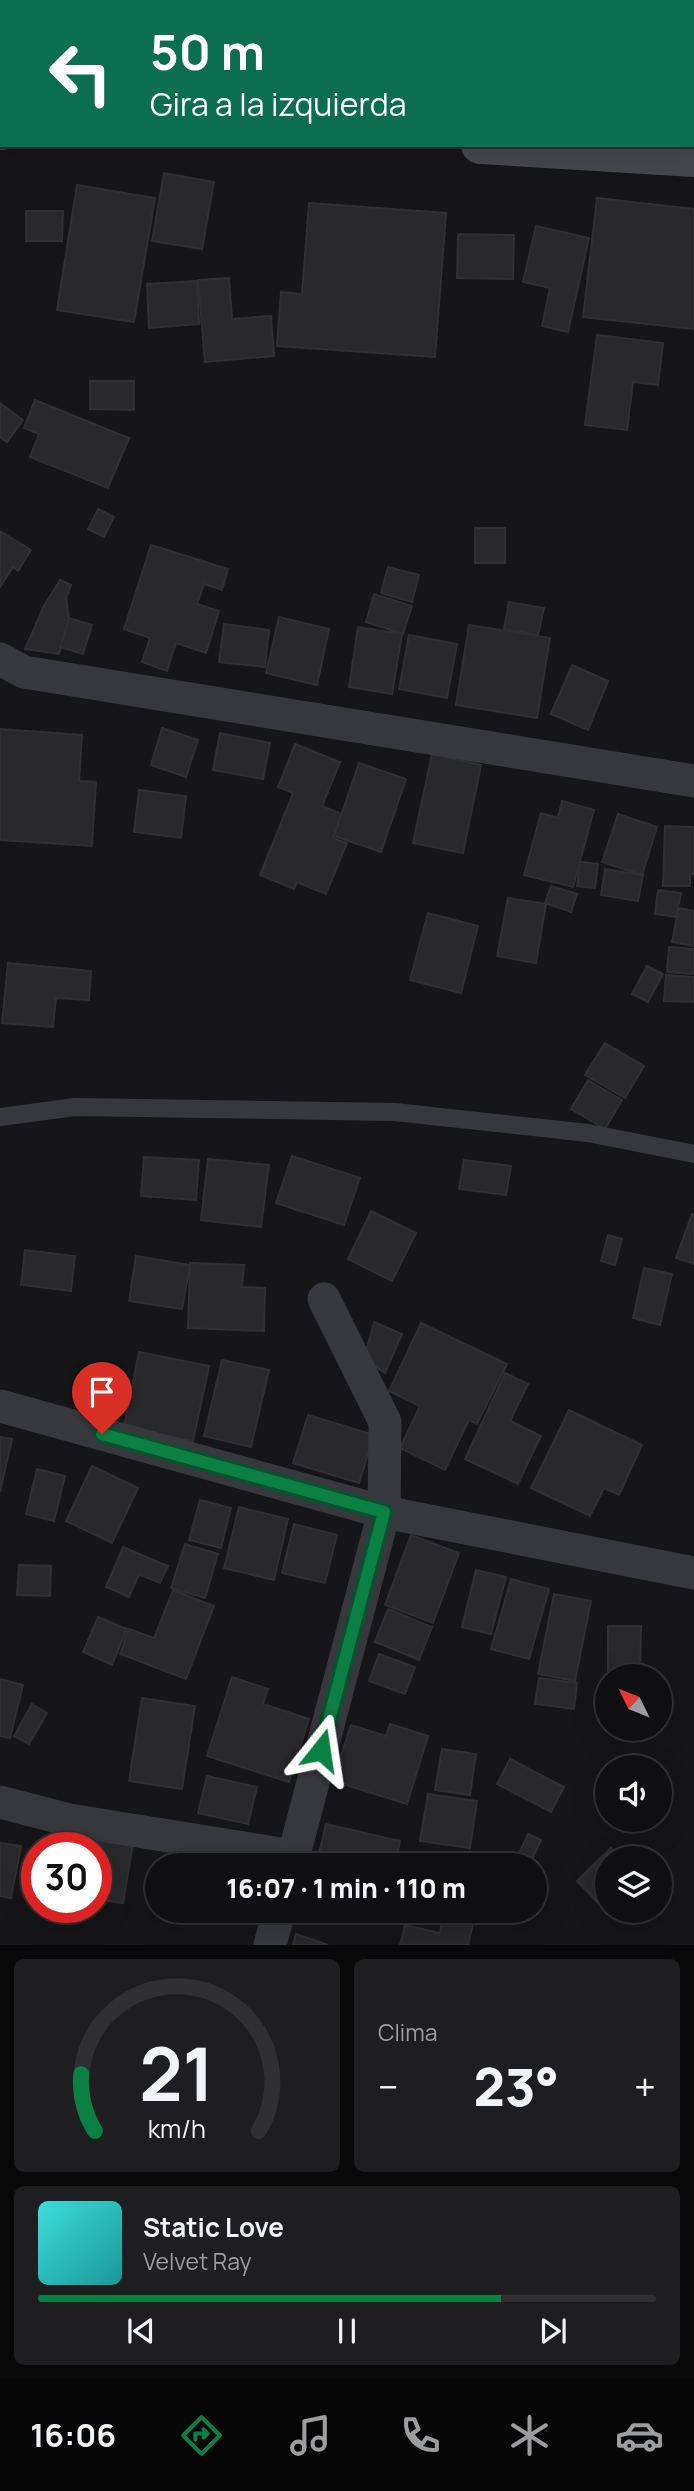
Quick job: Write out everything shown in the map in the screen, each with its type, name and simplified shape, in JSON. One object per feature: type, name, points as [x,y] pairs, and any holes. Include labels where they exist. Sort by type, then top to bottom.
[{"type":"main road","points":[[513,147],[694,158]]},
{"type":"street","points":[[0,659],[24,672],[694,780]]},
{"type":"street","points":[[294,1853],[384,1512],[385,1422],[324,1300]]},
{"type":"street","points":[[0,1406],[384,1512],[694,1573]]},
{"type":"street","points":[[0,1802],[69,1820],[248,1853]]},
{"type":"street","points":[[270,1945],[276,1923]]},
{"type":"lane","points":[[0,1117],[75,1107],[395,1112],[588,1133],[694,1154]]},
{"type":"building","points":[[164,173],[214,182],[202,249],[152,241]]},
{"type":"building","points":[[77,185],[155,198],[134,322],[57,310]]},
{"type":"building","points":[[597,198],[694,209],[694,329],[583,317]]},
{"type":"building","points":[[309,203],[446,213],[435,357],[277,346],[281,292],[302,294]]},
{"type":"building","points":[[26,211],[63,211],[62,241],[26,241]]},
{"type":"building","points":[[536,226],[589,238],[568,332],[542,326],[550,288],[523,282]]},
{"type":"building","points":[[458,234],[514,235],[513,279],[457,278]]},
{"type":"building","points":[[229,278],[232,319],[271,316],[274,356],[205,362],[198,280]]},
{"type":"building","points":[[197,281],[199,324],[149,328],[147,284]]},
{"type":"building","points":[[597,335],[663,343],[658,385],[633,382],[627,430],[585,425]]},
{"type":"building","points":[[90,381],[134,381],[134,410],[90,409]]},
{"type":"building","points":[[35,400],[129,438],[108,488],[30,457],[39,434],[24,428]]},
{"type":"building","points":[[0,403],[23,420],[7,442],[0,437]]},
{"type":"building","points":[[98,509],[114,517],[104,537],[88,529]]},
{"type":"building","points":[[475,528],[505,528],[505,563],[475,563]]},
{"type":"building","points":[[0,531],[31,550],[18,571],[13,567],[0,587]]},
{"type":"building","points":[[151,545],[228,569],[222,590],[204,584],[197,604],[219,611],[206,653],[176,643],[167,671],[142,662],[150,638],[124,629]]},
{"type":"building","points":[[388,567],[419,575],[412,602],[381,593]]},
{"type":"building","points":[[60,580],[71,585],[66,598],[69,618],[59,654],[25,649],[44,606]]},
{"type":"building","points":[[374,594],[412,606],[403,634],[366,622]]},
{"type":"building","points":[[509,602],[544,608],[538,635],[504,629]]},
{"type":"building","points":[[279,617],[329,629],[317,685],[266,673]]},
{"type":"building","points":[[69,618],[92,625],[83,654],[60,647]]},
{"type":"building","points":[[224,624],[269,630],[265,667],[219,662]]},
{"type":"building","points":[[469,625],[550,638],[537,718],[456,705]]},
{"type":"building","points":[[358,627],[402,634],[392,694],[349,687]]},
{"type":"building","points":[[409,635],[457,644],[447,698],[399,689]]},
{"type":"building","points":[[572,665],[608,681],[588,730],[551,714]]},
{"type":"building","points":[[162,728],[198,740],[186,777],[151,765]]},
{"type":"building","points":[[0,729],[82,735],[79,781],[96,782],[92,846],[0,840]]},
{"type":"building","points":[[220,733],[270,743],[263,779],[213,770]]},
{"type":"building","points":[[295,744],[340,762],[322,806],[342,814],[333,838],[347,843],[326,894],[297,882],[294,889],[260,875],[293,793],[278,787]]},
{"type":"building","points":[[432,754],[481,765],[463,853],[413,843]]},
{"type":"building","points":[[359,763],[406,779],[381,852],[334,836]]},
{"type":"building","points":[[139,790],[186,796],[181,838],[134,832]]},
{"type":"building","points":[[562,801],[594,810],[573,887],[524,875],[541,813],[558,818]]},
{"type":"building","points":[[618,814],[657,827],[642,875],[602,862]]},
{"type":"building","points":[[665,826],[694,827],[694,874],[690,874],[690,886],[663,886]]},
{"type":"building","points":[[580,862],[598,864],[595,888],[577,886]]},
{"type":"building","points":[[605,869],[643,875],[638,901],[601,895]]},
{"type":"building","points":[[551,886],[577,894],[571,912],[545,903]]},
{"type":"building","points":[[658,890],[681,893],[676,917],[655,914]]},
{"type":"building","points":[[508,898],[546,904],[536,963],[497,956]]},
{"type":"building","points":[[679,908],[694,911],[694,946],[672,942]]},
{"type":"building","points":[[428,913],[478,926],[461,993],[410,980]]},
{"type":"building","points":[[669,947],[694,949],[694,974],[667,972]]},
{"type":"building","points":[[8,963],[91,971],[89,1000],[56,998],[53,1027],[2,1023]]},
{"type":"building","points":[[647,966],[663,974],[648,1002],[632,994]]},
{"type":"building","points":[[666,975],[694,977],[694,1002],[664,1001]]},
{"type":"building","points":[[605,1043],[644,1066],[625,1098],[585,1075]]},
{"type":"building","points":[[588,1080],[622,1100],[605,1129],[571,1109]]},
{"type":"building","points":[[292,1156],[360,1178],[344,1225],[276,1203]]},
{"type":"building","points":[[144,1157],[199,1160],[196,1200],[141,1196]]},
{"type":"building","points":[[208,1159],[269,1165],[261,1227],[201,1220]]},
{"type":"building","points":[[464,1160],[511,1166],[506,1195],[459,1189]]},
{"type":"building","points":[[371,1211],[416,1233],[392,1281],[348,1259]]},
{"type":"building","points":[[692,1214],[694,1215],[694,1264],[676,1258]]},
{"type":"building","points":[[608,1235],[622,1239],[615,1265],[601,1261]]},
{"type":"building","points":[[25,1250],[75,1256],[71,1291],[21,1285]]},
{"type":"building","points":[[136,1256],[190,1265],[182,1309],[129,1301]]},
{"type":"building","points":[[190,1263],[244,1265],[242,1287],[265,1288],[264,1331],[188,1328]]},
{"type":"building","points":[[644,1268],[672,1274],[660,1325],[633,1318]]},
{"type":"building","points":[[374,1322],[402,1334],[385,1373],[364,1359]]},
{"type":"building","points":[[421,1323],[507,1364],[477,1424],[469,1420],[445,1470],[400,1448],[420,1406],[389,1391]]},
{"type":"building","points":[[139,1352],[209,1366],[193,1441],[124,1427]]},
{"type":"building","points":[[222,1360],[269,1370],[251,1447],[204,1436]]},
{"type":"building","points":[[505,1373],[528,1384],[510,1421],[541,1436],[518,1484],[465,1459]]},
{"type":"building","points":[[569,1410],[642,1445],[619,1495],[604,1488],[590,1516],[531,1488]]},
{"type":"building","points":[[308,1415],[374,1435],[359,1483],[293,1463]]},
{"type":"building","points":[[0,1437],[12,1439],[0,1492]]},
{"type":"building","points":[[92,1466],[138,1488],[112,1543],[66,1521]]},
{"type":"building","points":[[37,1469],[65,1476],[54,1521],[26,1514]]},
{"type":"building","points":[[200,1500],[231,1508],[221,1548],[189,1540]]},
{"type":"building","points":[[239,1507],[288,1519],[274,1580],[224,1568]]},
{"type":"building","points":[[294,1524],[337,1535],[325,1583],[282,1573]]},
{"type":"building","points":[[411,1535],[459,1553],[433,1623],[385,1605]]},
{"type":"building","points":[[185,1544],[218,1554],[205,1598],[171,1588]]},
{"type":"building","points":[[123,1547],[168,1566],[160,1583],[139,1574],[129,1597],[106,1587]]},
{"type":"building","points":[[19,1565],[51,1566],[50,1596],[17,1595]]},
{"type":"building","points":[[476,1570],[506,1577],[491,1634],[462,1627]]},
{"type":"building","points":[[511,1579],[549,1589],[529,1659],[491,1649]]},
{"type":"building","points":[[173,1590],[214,1606],[186,1679],[120,1654],[129,1629],[154,1638]]},
{"type":"building","points":[[554,1594],[591,1601],[575,1681],[538,1674]]},
{"type":"building","points":[[388,1609],[432,1627],[419,1660],[375,1642]]},
{"type":"building","points":[[98,1617],[127,1629],[112,1665],[83,1652]]},
{"type":"building","points":[[608,1626],[641,1626],[640,1664],[608,1664]]},
{"type":"building","points":[[379,1654],[415,1667],[405,1694],[369,1681]]},
{"type":"building","points":[[232,1677],[268,1689],[263,1704],[309,1719],[289,1782],[207,1756]]},
{"type":"building","points":[[539,1678],[577,1683],[574,1709],[535,1704]]},
{"type":"building","points":[[0,1679],[23,1685],[10,1738],[0,1736]]},
{"type":"building","points":[[142,1698],[195,1706],[182,1789],[129,1781]]},
{"type":"building","points":[[32,1704],[47,1713],[29,1744],[14,1736]]},
{"type":"building","points":[[390,1724],[428,1736],[407,1804],[333,1781],[351,1725],[386,1736]]},
{"type":"building","points":[[442,1749],[476,1754],[470,1795],[435,1790]]},
{"type":"building","points":[[510,1759],[564,1787],[551,1812],[497,1784]]},
{"type":"building","points":[[207,1776],[257,1787],[248,1824],[198,1813]]},
{"type":"building","points":[[428,1794],[477,1801],[470,1848],[420,1841]]},
{"type":"building","points":[[326,1824],[400,1841],[398,1853],[319,1853]]},
{"type":"building","points":[[528,1834],[541,1840],[535,1853],[519,1853]]},
{"type":"building","points":[[112,1840],[133,1843],[123,1903],[112,1901]]},
{"type":"building","points":[[0,1843],[21,1846],[11,1898],[0,1896]]},
{"type":"building","points":[[186,1843],[209,1853],[182,1853]]},
{"type":"building","points":[[595,1864],[595,1900],[577,1881]]},
{"type":"building","points":[[442,1923],[473,1924],[468,1945],[400,1945],[405,1925],[440,1933]]},
{"type":"building","points":[[296,1934],[328,1945],[293,1945]]},
{"type":"route","points":[[102,1434],[384,1512],[321,1750]]}]
